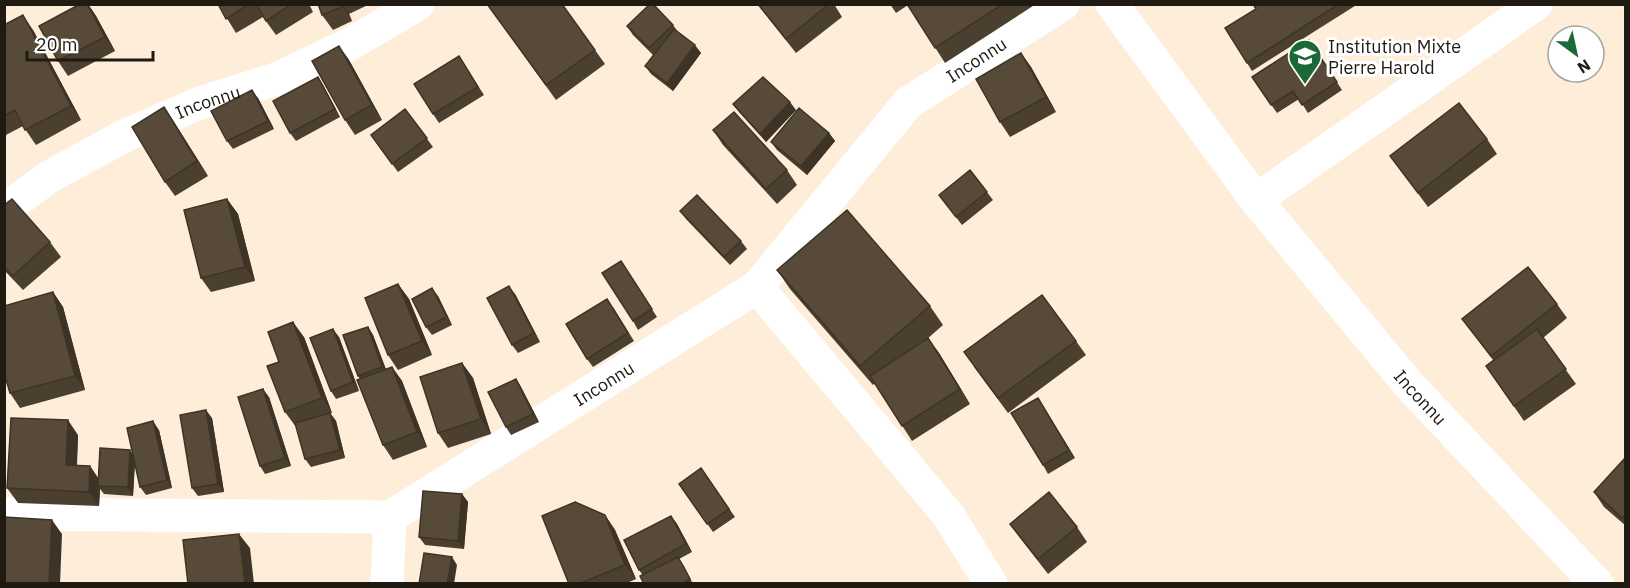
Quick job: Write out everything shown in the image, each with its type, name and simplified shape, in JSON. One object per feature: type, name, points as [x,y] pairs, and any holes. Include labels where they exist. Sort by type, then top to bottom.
[{"type":"street","name":"Inconnu","points":[[4,210],[50,177],[124,136],[197,104],[279,78],[352,43],[418,4]]},
{"type":"street","name":"Inconnu","points":[[390,517],[757,286],[908,103],[1063,4]]},
{"type":"street","name":"Inconnu","points":[[1112,4],[1256,201],[1409,385],[1597,584]]},
{"type":"street","points":[[1256,201],[1536,4]]},
{"type":"street","points":[[757,286],[949,516],[991,584]]},
{"type":"street","points":[[4,514],[390,517],[387,584]]},
{"type":"building","points":[[80,4],[87,4],[105,37],[58,61],[39,26]]},
{"type":"building","points":[[218,4],[249,4],[226,19]]},
{"type":"building","points":[[256,4],[292,4],[266,21]]},
{"type":"building","points":[[318,4],[341,4],[342,7],[322,15]]},
{"type":"building","points":[[487,4],[562,4],[595,50],[546,85]]},
{"type":"building","points":[[650,4],[653,4],[673,25],[649,48],[627,26]]},
{"type":"building","points":[[758,4],[829,4],[786,39]]},
{"type":"building","points":[[907,4],[1003,4],[935,48]]},
{"type":"building","points":[[1253,4],[1339,4],[1247,63],[1225,28],[1256,9]]},
{"type":"building","points":[[23,15],[71,106],[25,130],[15,110],[4,116],[4,25]]},
{"type":"building","points":[[674,29],[695,45],[667,83],[645,66]]},
{"type":"building","points":[[1309,40],[1337,82],[1302,105],[1293,91],[1271,105],[1252,77]]},
{"type":"building","points":[[339,46],[372,105],[345,120],[312,61]]},
{"type":"building","points":[[1021,53],[1046,97],[1000,122],[976,79]]},
{"type":"building","points":[[459,56],[478,87],[433,114],[414,84]]},
{"type":"building","points":[[318,77],[335,109],[290,133],[273,101]]},
{"type":"building","points":[[763,77],[790,102],[760,134],[733,104]]},
{"type":"building","points":[[252,90],[268,121],[227,141],[211,111]]},
{"type":"building","points":[[1459,103],[1487,139],[1418,193],[1390,156]]},
{"type":"building","points":[[164,107],[197,161],[165,182],[132,127]]},
{"type":"building","points":[[799,108],[829,133],[801,166],[771,142]]},
{"type":"building","points":[[405,109],[427,138],[392,164],[371,135]]},
{"type":"building","points":[[734,112],[787,170],[766,189],[713,130]]},
{"type":"building","points":[[970,170],[987,192],[956,217],[939,195]]},
{"type":"building","points":[[697,195],[741,241],[724,257],[680,211]]},
{"type":"building","points":[[12,199],[50,242],[13,276],[4,267],[4,205]]},
{"type":"building","points":[[227,199],[245,267],[201,278],[184,210]]},
{"type":"building","points":[[847,210],[930,306],[860,366],[777,270]]},
{"type":"building","points":[[621,261],[652,309],[633,321],[602,273]]},
{"type":"building","points":[[1528,267],[1557,304],[1491,356],[1462,319]]},
{"type":"building","points":[[398,284],[422,341],[388,355],[365,298]]},
{"type":"building","points":[[509,286],[534,333],[512,345],[487,298]]},
{"type":"building","points":[[432,288],[447,317],[426,327],[412,299]]},
{"type":"building","points":[[53,292],[75,376],[10,393],[4,373],[4,306]]},
{"type":"building","points":[[1042,295],[1076,341],[998,398],[964,352]]},
{"type":"building","points":[[607,299],[628,333],[587,359],[566,324]]},
{"type":"building","points":[[293,322],[322,398],[285,412],[267,366],[279,362],[268,332]]},
{"type":"building","points":[[368,327],[382,367],[358,376],[343,335]]},
{"type":"building","points":[[333,329],[353,382],[331,391],[310,338]]},
{"type":"building","points":[[1537,329],[1566,369],[1514,406],[1486,366]]},
{"type":"building","points":[[928,338],[960,389],[902,426],[870,376]]},
{"type":"building","points":[[462,363],[481,419],[438,433],[420,377]]},
{"type":"building","points":[[392,367],[417,432],[383,445],[357,380]]},
{"type":"building","points":[[516,379],[533,414],[506,427],[488,392]]},
{"type":"building","points":[[263,389],[285,458],[260,466],[238,397]]},
{"type":"building","points":[[1038,398],[1069,450],[1043,465],[1011,413]]},
{"type":"building","points":[[206,410],[218,484],[192,488],[180,415]]},
{"type":"building","points":[[330,413],[340,450],[305,459],[295,423]]},
{"type":"building","points":[[11,418],[68,420],[66,465],[90,466],[89,492],[7,488]]},
{"type":"building","points":[[153,421],[167,480],[140,487],[127,428]]},
{"type":"building","points":[[100,448],[130,450],[128,487],[98,486]]},
{"type":"building","points":[[1626,457],[1626,514],[1622,518],[1594,492]]},
{"type":"building","points":[[701,468],[729,509],[707,524],[679,484]]},
{"type":"building","points":[[423,491],[462,494],[458,541],[419,537]]},
{"type":"building","points":[[1049,492],[1077,527],[1038,559],[1010,524]]},
{"type":"building","points":[[575,502],[605,515],[625,565],[578,584],[569,584],[542,516]]},
{"type":"building","points":[[671,516],[686,544],[639,570],[624,540]]},
{"type":"building","points":[[4,517],[52,520],[49,584],[4,584]]},
{"type":"building","points":[[239,534],[245,584],[188,584],[183,540]]},
{"type":"building","points":[[424,553],[452,557],[447,584],[419,584]]},
{"type":"building","points":[[678,557],[690,579],[682,584],[644,584],[640,576]]},
{"type":"place","name":"Institution Mixte Pierre Harold","points":[[1305,85]]}]
